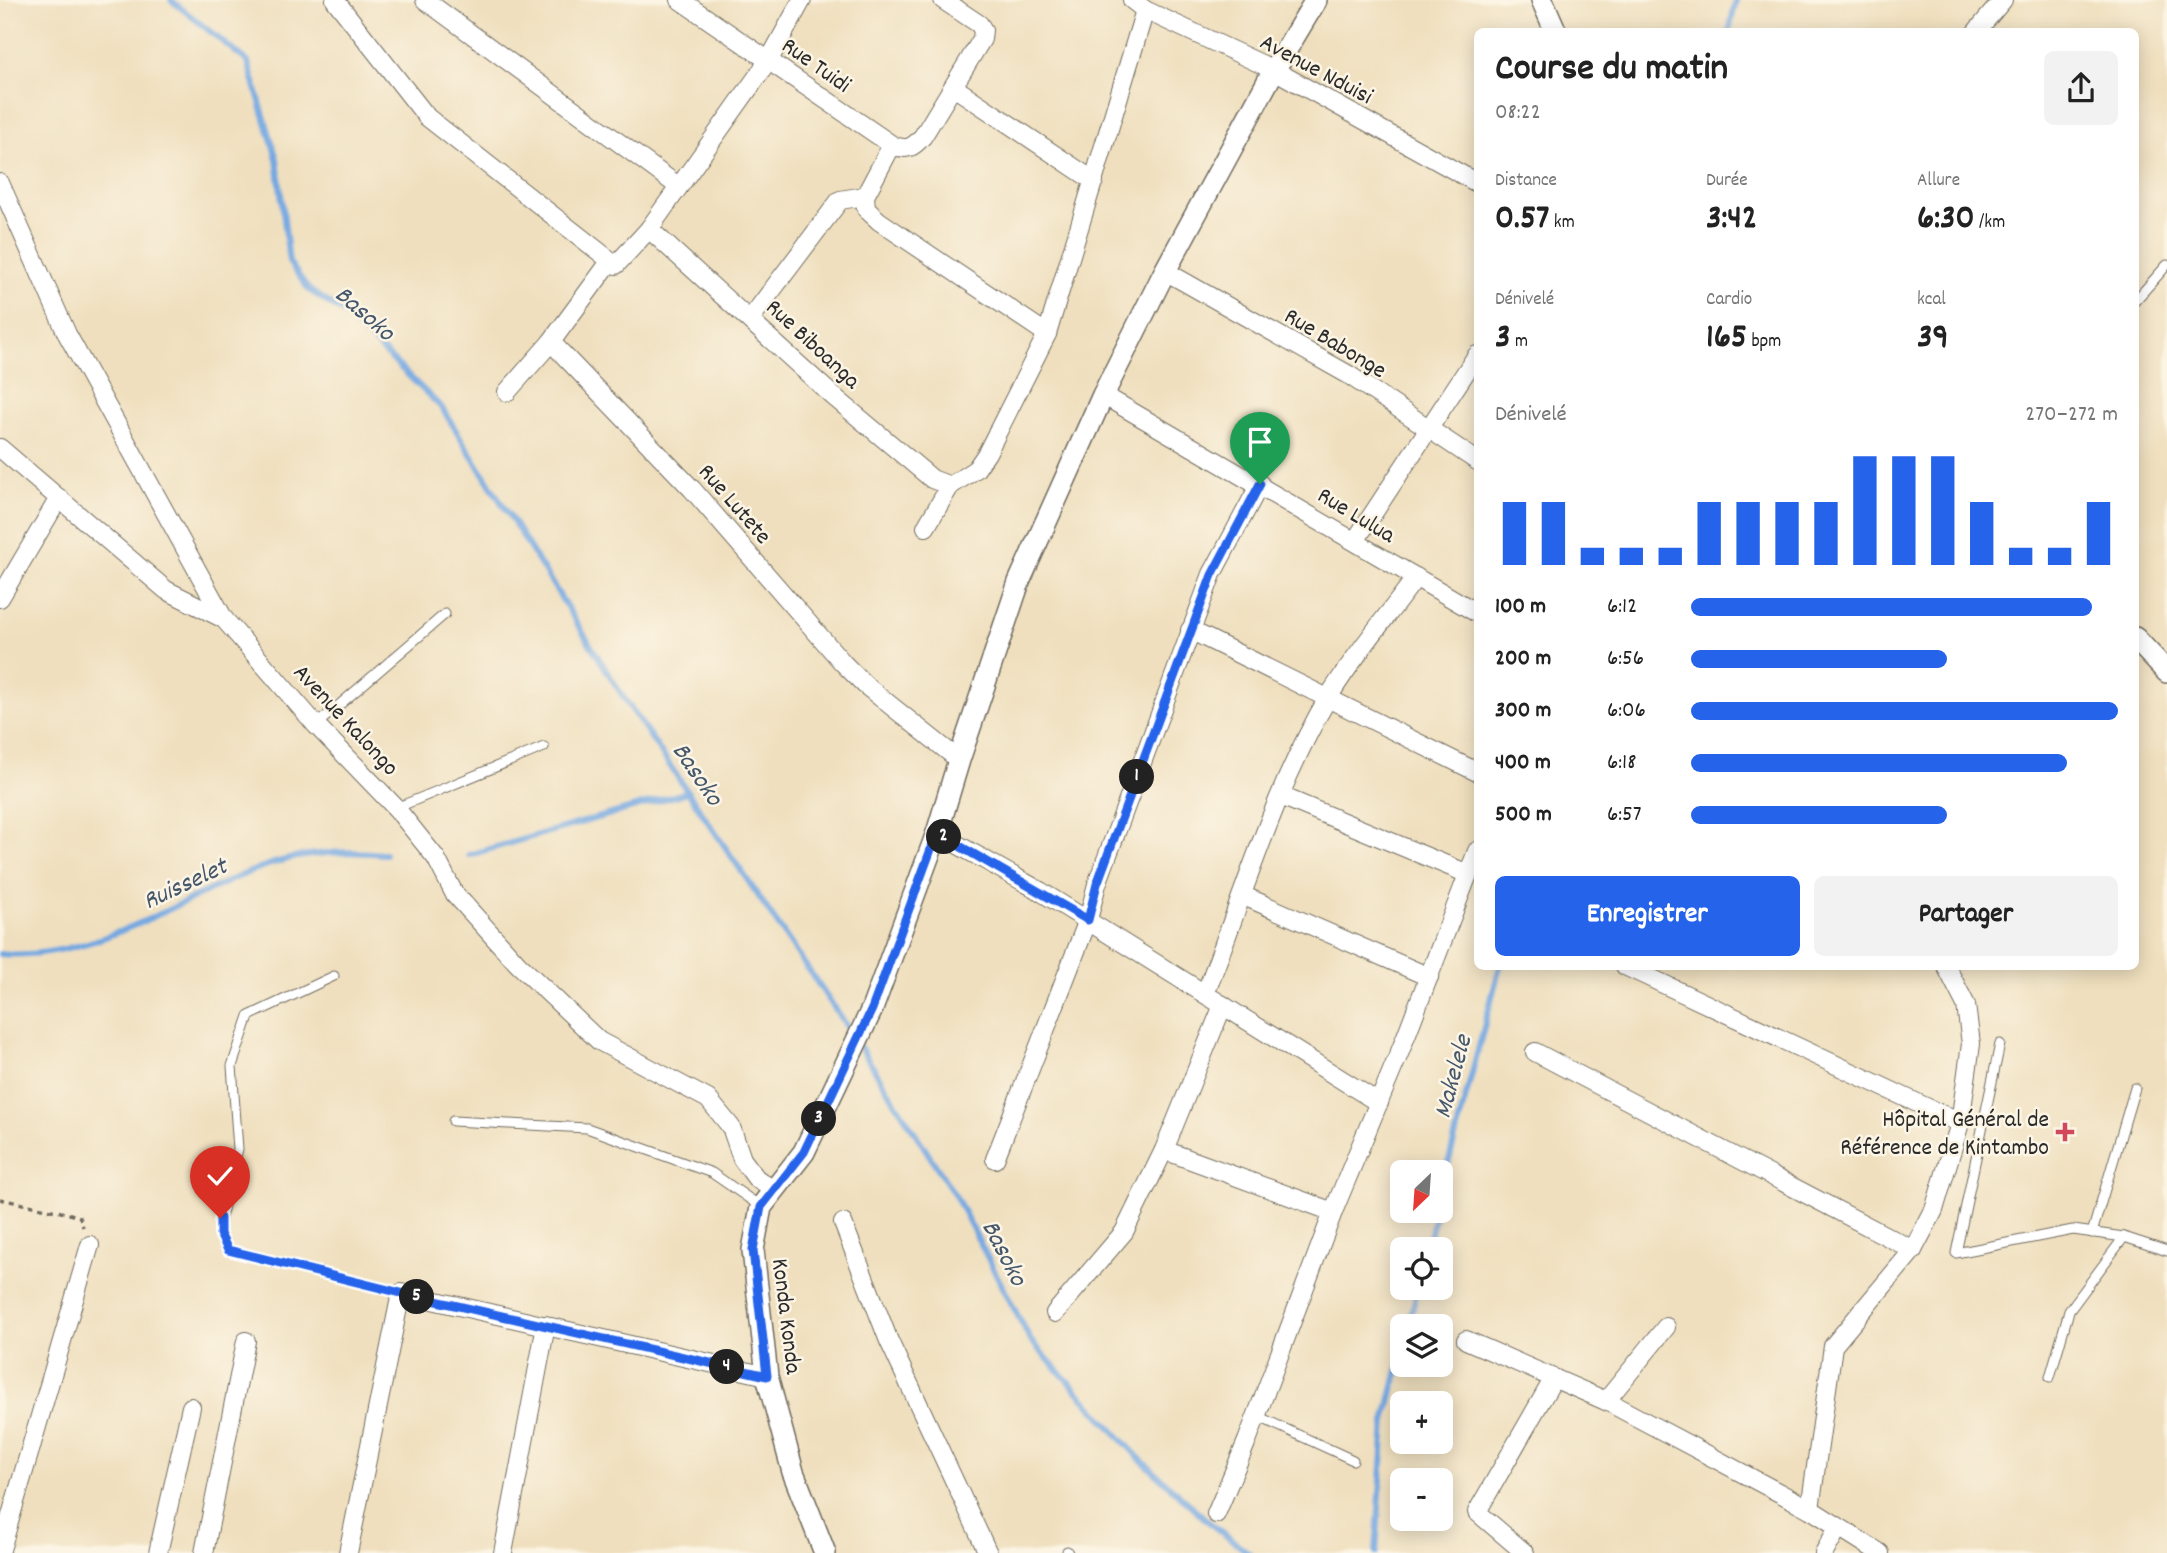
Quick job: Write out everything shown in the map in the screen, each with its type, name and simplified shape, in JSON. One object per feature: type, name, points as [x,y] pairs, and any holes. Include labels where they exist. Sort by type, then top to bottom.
[{"type":"street","points":[[335,0],[428,117],[612,264]]},
{"type":"street","points":[[425,0],[678,186]]},
{"type":"street","name":"Rue Tuidi","points":[[680,0],[892,145]]},
{"type":"street","points":[[507,392],[551,342],[612,264],[649,229],[769,60],[802,0]]},
{"type":"street","points":[[943,0],[983,30],[982,40],[955,88],[913,147],[904,149],[892,145],[865,196],[866,209],[879,221],[1047,334]]},
{"type":"street","name":"Konda Konda","points":[[825,1553],[793,1472],[767,1376],[753,1250],[767,1198],[804,1152],[872,1009],[937,833],[958,760],[1019,582],[1103,395],[1165,271],[1273,70],[1316,0]]},
{"type":"street","points":[[1542,0],[1554,28]]},
{"type":"street","points":[[1979,28],[2003,0]]},
{"type":"street","points":[[926,527],[950,485],[976,469],[987,453],[1047,334],[1094,181],[1139,5]]},
{"type":"street","name":"Avenue Nduisi","points":[[1139,5],[1273,70],[1474,181]]},
{"type":"street","points":[[955,88],[1094,181]]},
{"type":"street","name":"Avenue Kalongo","points":[[0,183],[67,334],[224,619],[316,725],[396,808],[436,858],[454,893],[518,964],[599,1041],[708,1099],[731,1127],[742,1159],[767,1198]]},
{"type":"street","points":[[751,318],[840,200],[865,196]]},
{"type":"street","name":"Rue Biboanga","points":[[649,229],[751,318],[843,404],[932,479],[950,485]]},
{"type":"street","name":"Rue Babonge","points":[[1165,271],[1341,371],[1474,459]]},
{"type":"street","name":"Rue Lutete","points":[[551,342],[692,489],[843,663],[865,685],[958,760]]},
{"type":"street","points":[[1355,541],[1474,360]]},
{"type":"street","name":"Rue Lulua","points":[[1103,395],[1260,484],[1474,611]]},
{"type":"street","points":[[0,448],[166,590],[224,619]]},
{"type":"street","points":[[995,1159],[1088,920],[1097,884],[1216,566],[1260,484]]},
{"type":"street","points":[[0,598],[59,498]]},
{"type":"street","points":[[1205,993],[1281,796],[1329,696],[1416,577]]},
{"type":"street","points":[[1191,630],[1329,696],[1474,770]]},
{"type":"street","points":[[2139,642],[2167,672]]},
{"type":"street","points":[[1281,796],[1468,874]]},
{"type":"street","points":[[937,833],[1088,920],[1379,1103]]},
{"type":"street","points":[[1216,1514],[1257,1416],[1333,1212],[1379,1103],[1474,859]]},
{"type":"street","points":[[1244,896],[1429,977]]},
{"type":"street","points":[[1634,970],[1960,1123]]},
{"type":"street","points":[[1810,1509],[1833,1346],[1913,1250],[1934,1210],[1960,1123],[1971,1044],[1966,1005],[1948,970]]},
{"type":"street","points":[[1055,1313],[1124,1232],[1164,1150],[1223,1005]]},
{"type":"street","points":[[1535,1052],[1913,1250]]},
{"type":"street","points":[[1164,1150],[1333,1212]]},
{"type":"street","points":[[843,1223],[888,1340],[988,1553]]},
{"type":"street","points":[[0,1553],[90,1245]]},
{"type":"street","points":[[348,1553],[401,1293],[767,1376]]},
{"type":"street","points":[[503,1553],[546,1325]]},
{"type":"street","points":[[1606,1401],[1666,1327]]},
{"type":"street","points":[[1466,1340],[1606,1401],[1810,1509],[1880,1553]]},
{"type":"street","points":[[205,1553],[246,1341]]},
{"type":"street","points":[[1525,1553],[1478,1512],[1554,1377]]},
{"type":"street","points":[[158,1553],[191,1407]]},
{"type":"street","points":[[1824,1553],[1838,1528]]},
{"type":"lane","points":[[2139,296],[2167,265]]},
{"type":"lane","points":[[316,725],[445,614]]},
{"type":"lane","points":[[396,808],[544,747]]},
{"type":"lane","points":[[334,976],[249,1016],[232,1066],[238,1149],[220,1218],[220,1234],[228,1250],[401,1293]]},
{"type":"lane","points":[[2000,1044],[1956,1253],[2060,1231],[2124,1237],[2167,1251]]},
{"type":"lane","points":[[2092,1233],[2134,1088]]},
{"type":"lane","points":[[453,1121],[587,1128],[712,1173],[767,1198]]},
{"type":"lane","points":[[2050,1377],[2068,1311],[2124,1237]]},
{"type":"lane","points":[[1257,1416],[1353,1460]]},
{"type":"path","points":[[0,1199],[80,1217],[90,1245]]},
{"type":"waterway","name":"Basoko","points":[[171,0],[248,62],[277,159],[289,262],[309,290],[344,313],[442,408],[622,695],[854,1037]]},
{"type":"waterway","name":"Makelele","points":[[1730,28],[1736,0]]},
{"type":"waterway","name":"Ruisselet","points":[[469,855],[688,792]]},
{"type":"waterway","name":"Ruisselet","points":[[0,954],[36,954],[104,938],[279,861],[324,853],[385,854]]},
{"type":"waterway","name":"Makelele","points":[[1449,1160],[1499,970]]},
{"type":"waterway","name":"Basoko","points":[[860,1047],[956,1197],[1031,1341],[1139,1458],[1211,1524],[1249,1553]]},
{"type":"waterway","name":"Makelele","points":[[1430,1237],[1433,1223]]},
{"type":"waterway","name":"Makelele","points":[[1411,1314],[1415,1300]]},
{"type":"waterway","name":"Makelele","points":[[1376,1553],[1385,1422],[1396,1377]]},
{"type":"place","name":"Hôpital Général de Référence de Kintambo","points":[[2065,1132]]},
{"type":"route","points":[[220,1218],[220,1234],[228,1250],[401,1293],[767,1376],[753,1250],[761,1207],[804,1152],[872,1009],[937,833],[1088,920],[1097,884],[1212,575],[1260,484]]}]
